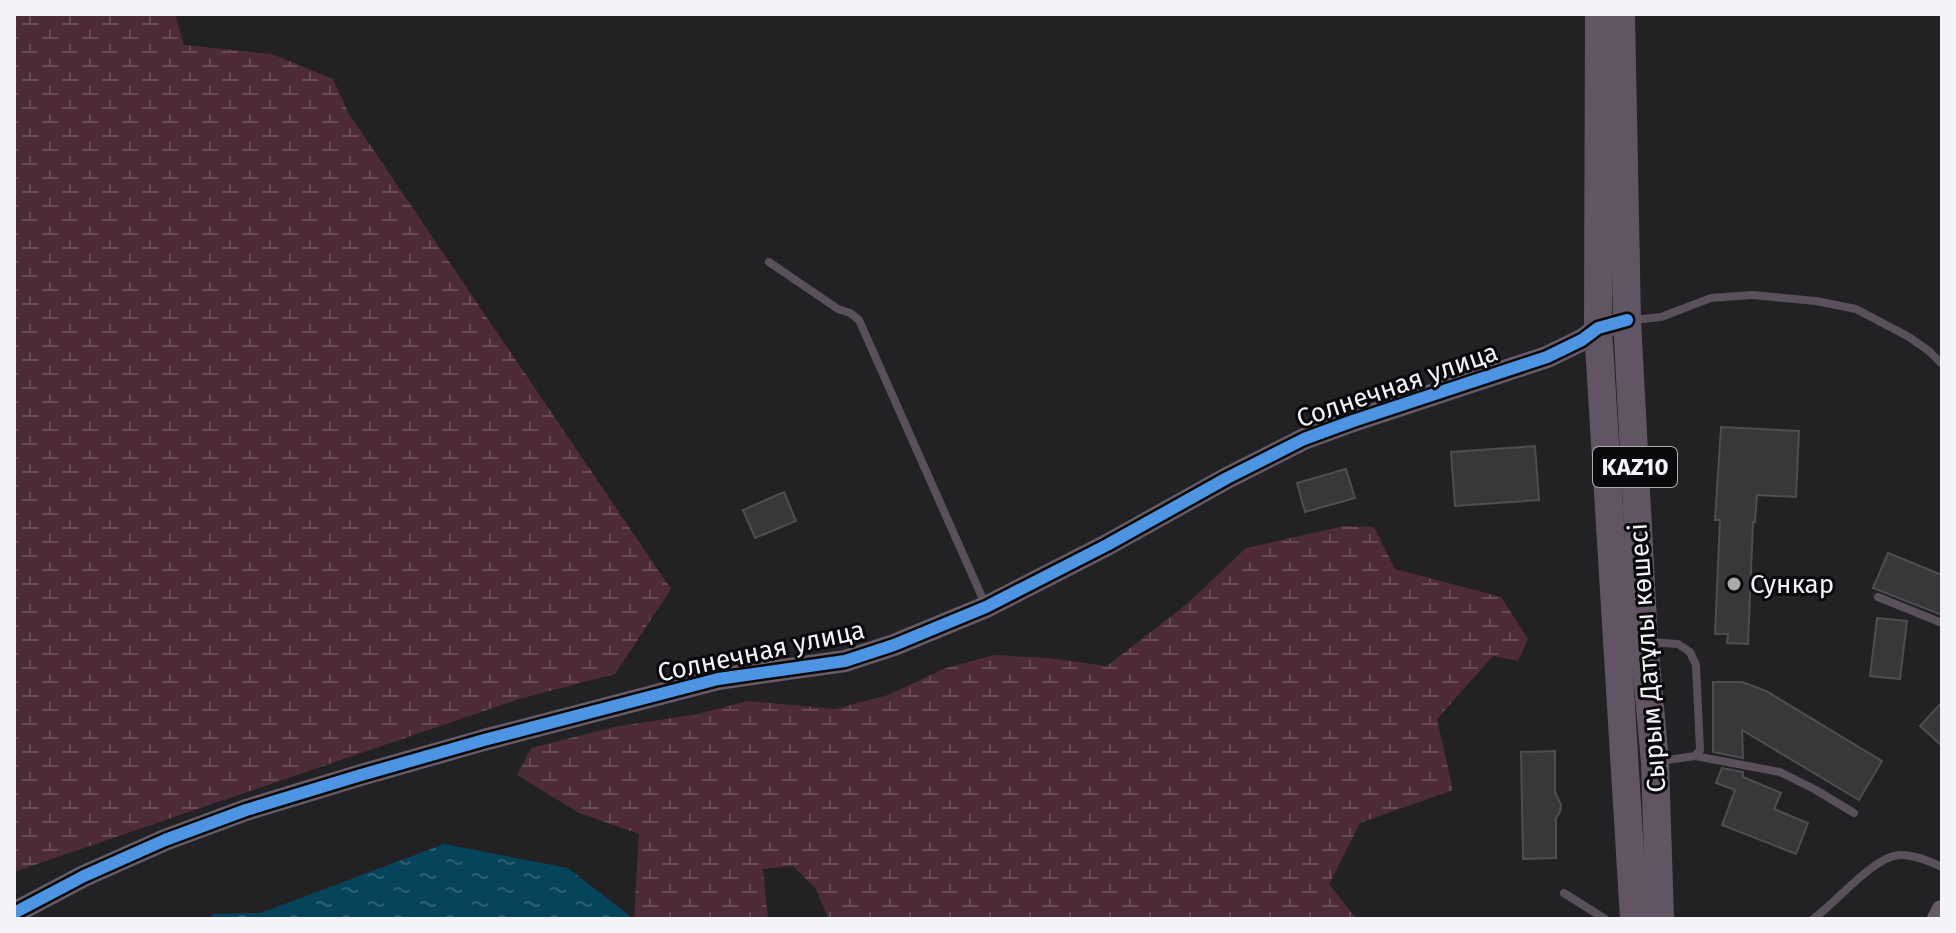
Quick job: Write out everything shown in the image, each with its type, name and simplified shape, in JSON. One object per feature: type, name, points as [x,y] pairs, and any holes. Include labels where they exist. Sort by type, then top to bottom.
[{"type":"highway","name":"Сырым Датұлы көшесі","points":[[1599,14],[1598,328],[1634,919]]},
{"type":"highway","name":"Сырым Датұлы көшесі","points":[[1621,14],[1627,320],[1644,641],[1655,762],[1663,911]]},
{"type":"street","name":"Солнечная улица","points":[[14,913],[84,876],[165,840],[246,810],[469,744],[718,679],[845,661],[894,645],[986,607],[1304,439],[1547,357],[1582,340],[1598,328],[1627,320]]},
{"type":"street","points":[[1938,919],[1942,911]]},
{"type":"lane","points":[[769,262],[859,320],[986,607]]},
{"type":"lane","points":[[1627,320],[1661,317],[1711,298],[1752,295],[1816,301],[1856,309],[1909,337],[1942,364]]},
{"type":"lane","points":[[1878,597],[1942,623]]},
{"type":"lane","points":[[1644,641],[1678,644],[1690,652],[1696,665],[1701,742],[1695,756]]},
{"type":"lane","points":[[1655,762],[1695,756],[1780,772],[1854,813]]},
{"type":"lane","points":[[1813,919],[1875,864],[1899,855],[1923,859],[1942,867]]},
{"type":"lane","points":[[1564,893],[1605,919]]},
{"type":"green space","points":[[14,14],[175,14],[184,45],[272,54],[333,79],[349,114],[671,589],[615,674],[519,699],[14,872]]},
{"type":"green space","points":[[1344,526],[1374,527],[1395,569],[1501,597],[1528,639],[1518,661],[1493,656],[1437,719],[1453,790],[1360,823],[1329,884],[1357,919],[829,919],[815,888],[793,866],[763,869],[768,919],[634,919],[639,834],[579,813],[517,775],[531,748],[614,727],[698,714],[747,701],[835,709],[888,695],[946,668],[994,655],[1107,666],[1188,603],[1246,548]]},
{"type":"water","points":[[444,844],[568,868],[634,919],[215,919],[211,914],[261,913]]},
{"type":"building","points":[[1721,427],[1799,431],[1796,497],[1757,495],[1748,644],[1727,643],[1728,634],[1715,634],[1720,520],[1715,520]]},
{"type":"building","points":[[1535,446],[1539,500],[1455,506],[1451,452]]},
{"type":"building","points":[[1346,469],[1355,498],[1305,512],[1297,483]]},
{"type":"building","points":[[784,492],[796,521],[755,538],[743,510]]},
{"type":"building","points":[[1888,553],[1942,575],[1942,615],[1873,588]]},
{"type":"building","points":[[1877,618],[1907,621],[1900,679],[1870,676]]},
{"type":"building","points":[[1713,682],[1742,682],[1766,691],[1882,761],[1859,800],[1742,730],[1743,758],[1713,752]]},
{"type":"building","points":[[1942,702],[1942,746],[1920,726]]},
{"type":"building","points":[[1555,751],[1555,792],[1561,805],[1556,818],[1556,858],[1523,859],[1521,752]]},
{"type":"building","points":[[1722,768],[1743,772],[1743,777],[1781,793],[1774,809],[1808,823],[1796,854],[1722,825],[1735,790],[1716,783]]},
{"type":"cycle path","points":[[14,913],[84,876],[165,840],[246,810],[484,740],[718,679],[845,661],[894,645],[986,607],[1304,439],[1547,357],[1582,340],[1598,328],[1627,320]]},
{"type":"place","name":"Сункар","points":[[1734,584]]}]
